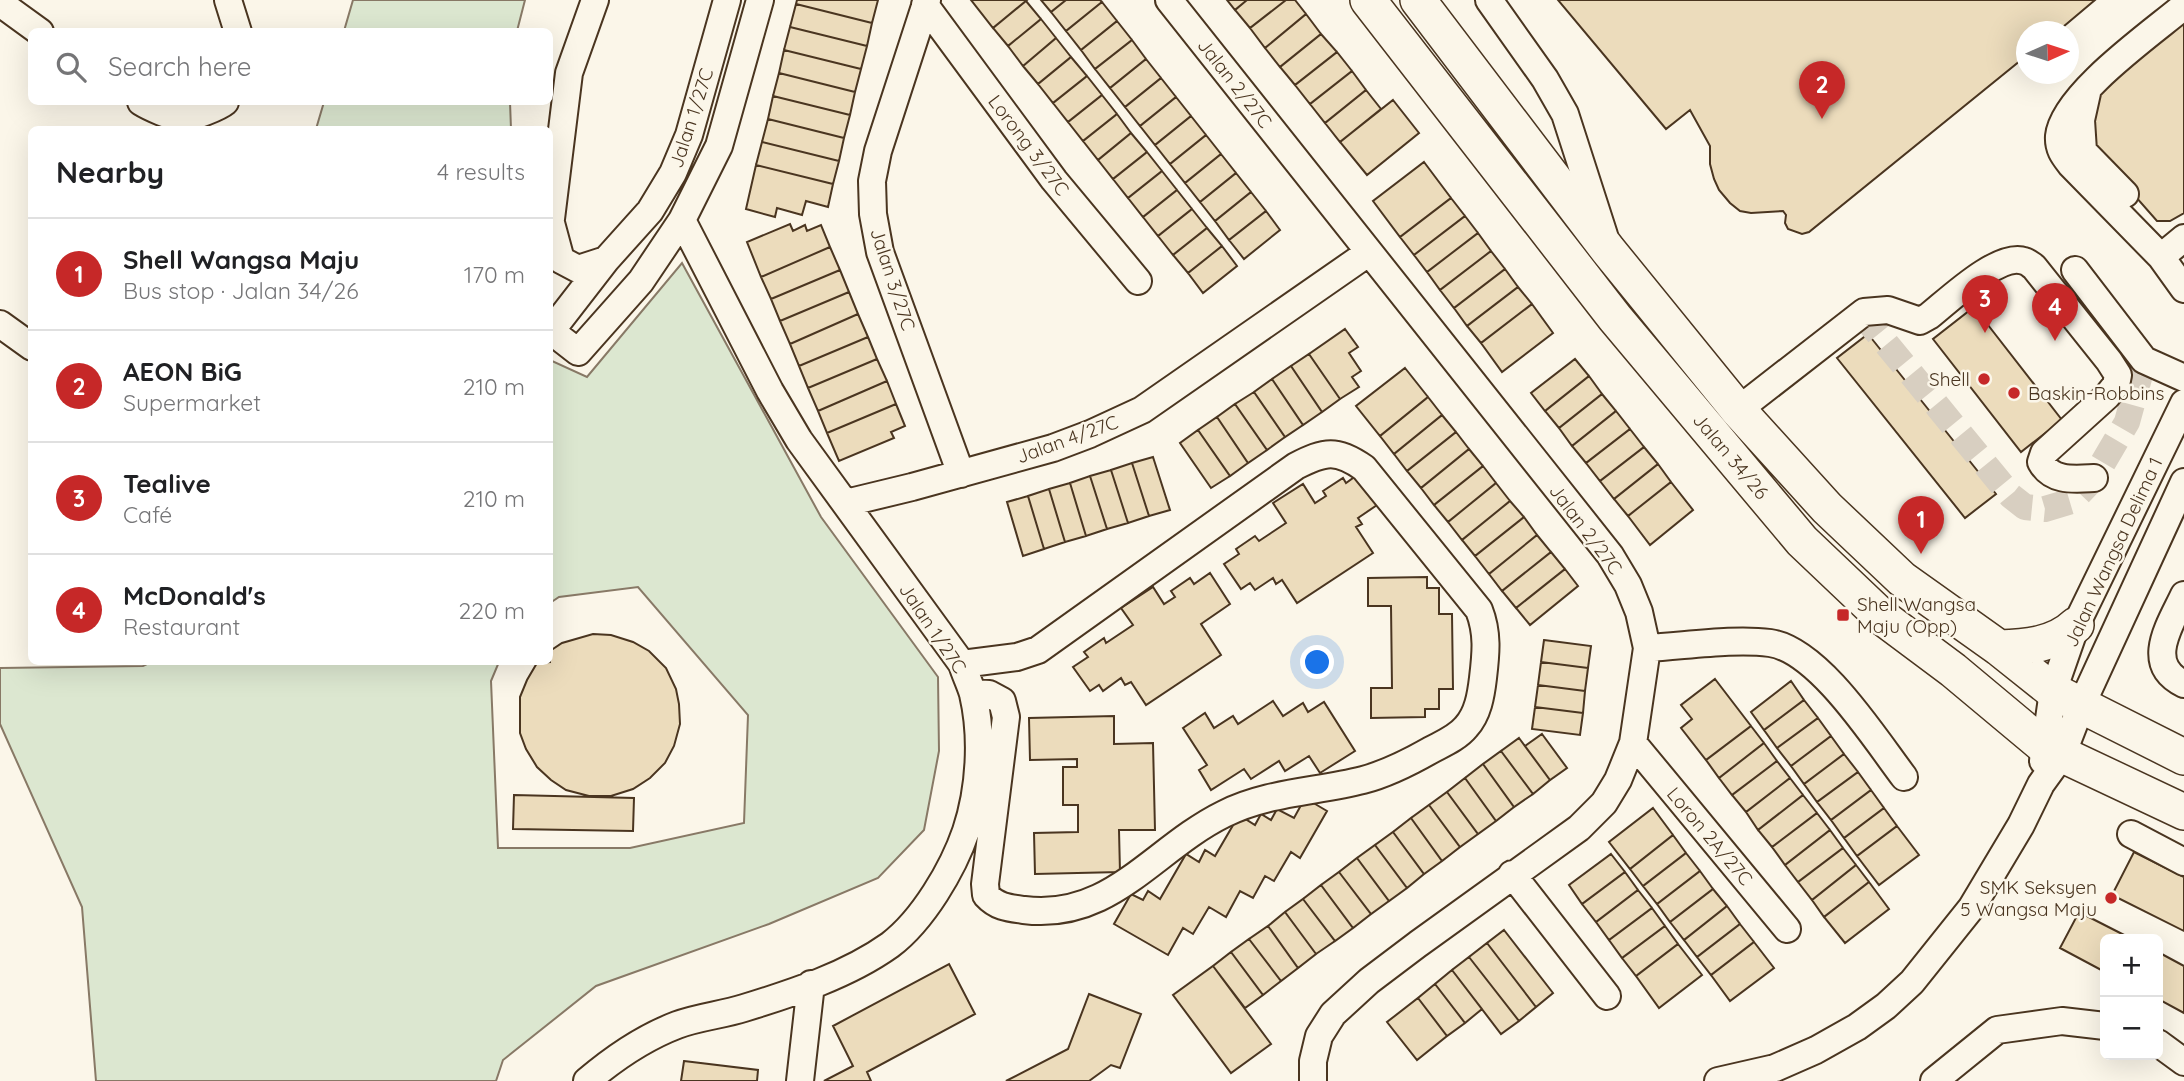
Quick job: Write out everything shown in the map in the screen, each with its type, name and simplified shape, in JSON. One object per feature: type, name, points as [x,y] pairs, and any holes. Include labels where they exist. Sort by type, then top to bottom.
[{"type":"main road","name":"Jalan 34/26","points":[[1368,0],[1615,317],[1801,541],[1882,617],[1954,670],[2053,750],[2184,812]]},
{"type":"main road","name":"Jalan 34/26","points":[[1418,0],[1608,250],[1738,411],[1827,508],[1902,579],[2067,698],[2184,757]]},
{"type":"main road","points":[[1998,648],[2044,642],[2067,634],[2076,625]]},
{"type":"street","points":[[228,0],[237,28]]},
{"type":"street","points":[[553,201],[569,73],[595,0]]},
{"type":"street","name":"Jalan 1/27C","points":[[553,326],[606,260],[650,211],[674,173],[689,135],[727,0]]},
{"type":"street","name":"Jalan 1/27C","points":[[553,332],[578,352],[641,281],[682,220],[719,146],[760,0]]},
{"type":"street","name":"Jalan 2/27C","points":[[1169,0],[1610,555],[1632,594],[1647,649],[1633,743],[1618,780],[1604,803],[1579,828],[1512,874],[1369,981],[1333,1014],[1319,1035],[1313,1061],[1313,1081]]},
{"type":"street","points":[[1489,0],[1545,79],[1565,114],[1608,250]]},
{"type":"street","points":[[0,3],[34,28]]},
{"type":"street","name":"Lorong 3/27C","points":[[926,3],[1054,180],[1138,281]]},
{"type":"street","name":"Jalan 3/27C","points":[[926,3],[878,151],[872,181],[873,214],[880,252],[961,474]]},
{"type":"street","points":[[2184,6],[2091,84],[2069,110],[2061,125],[2059,138],[2060,150],[2071,165],[2174,247],[2184,289]]},
{"type":"street","points":[[146,105],[183,118],[221,105]]},
{"type":"street","name":"Jalan 1/27C","points":[[587,1081],[644,1040],[679,1025],[743,1009],[811,985],[864,962],[890,945],[937,890],[960,849],[970,819],[977,774],[978,745],[973,694],[962,664],[799,440],[770,391],[682,220]]},
{"type":"street","points":[[553,235],[561,260],[578,269],[606,260]]},
{"type":"street","name":"Jalan 4/27C","points":[[846,503],[961,474],[1065,443],[1142,410],[1368,253]]},
{"type":"street","points":[[1738,411],[1863,313],[1888,310],[1920,321],[1979,275],[1995,266],[2024,260],[2034,267],[2109,360],[2118,375],[2116,385],[2107,396],[2044,453],[2041,462],[2046,471],[2056,476],[2071,479],[2094,478]]},
{"type":"street","points":[[2075,270],[2144,360],[2184,378]]},
{"type":"street","points":[[0,324],[28,344]]},
{"type":"street","name":"Jalan Wangsa Delima 1","points":[[1718,1081],[1774,1068],[1816,1050],[1857,1027],[1886,1006],[1912,982],[1972,907],[2021,825],[2041,784],[2067,698],[2076,625],[2184,403]]},
{"type":"street","points":[[962,664],[1017,657],[1038,650],[1296,466],[1322,453],[1350,458],[1364,468],[1479,610],[1487,639],[1482,692],[1476,711],[1467,727],[1456,736],[1412,761],[1364,779],[1240,806],[1177,842],[1107,895],[1083,906],[1054,911],[1003,908],[986,895],[985,884],[1006,717],[1002,701],[989,694],[973,694]]},
{"type":"street","name":"Jalan Wangsa Delima 1","points":[[2067,698],[2184,482]]},
{"type":"street","points":[[2184,595],[2162,642],[2162,661],[2173,679],[2184,684]]},
{"type":"street","points":[[1647,649],[1746,642],[1773,643],[1794,653],[1815,668],[1842,694],[1904,777]]},
{"type":"street","name":"Loron 2A/27C","points":[[1633,743],[1787,929]]},
{"type":"street","points":[[2131,834],[2184,862]]},
{"type":"street","points":[[1512,874],[1607,996]]},
{"type":"street","points":[[800,1081],[811,985]]},
{"type":"street","points":[[1934,1081],[1997,1030],[2062,1021],[2100,1025]]},
{"type":"street","points":[[2163,1047],[2184,1062]]},
{"type":"green space","points":[[353,0],[525,0],[518,28],[345,28]]},
{"type":"green space","points":[[323,105],[510,105],[511,126],[317,126]]},
{"type":"green space","points":[[682,263],[821,517],[938,677],[939,751],[924,830],[878,878],[769,924],[596,986],[503,1060],[496,1081],[96,1081],[82,907],[0,724],[0,668],[145,665],[498,665],[491,681],[498,848],[630,848],[744,823],[748,715],[638,587],[559,597],[553,601],[553,361],[587,377]]},
{"type":"building","points":[[797,0],[878,0],[872,23],[796,4]]},
{"type":"building","points":[[971,0],[1027,0],[993,28]]},
{"type":"building","points":[[1041,0],[1066,0],[1051,12]]},
{"type":"building","points":[[1066,0],[1102,2],[1066,31],[1051,12]]},
{"type":"building","points":[[1227,0],[1247,0],[1235,10]]},
{"type":"building","points":[[1247,0],[1286,0],[1250,28],[1235,10]]},
{"type":"building","points":[[1286,0],[1295,0],[1306,14],[1265,48],[1250,28]]},
{"type":"building","points":[[1558,0],[2095,0],[2070,21],[2016,21],[2016,64],[1809,232],[1802,234],[1788,229],[1783,211],[1751,213],[1740,211],[1730,203],[1714,179],[1710,164],[1710,146],[1690,110],[1666,129]]},
{"type":"building","points":[[1026,1],[1041,19],[1008,46],[993,28]]},
{"type":"building","points":[[1102,2],[1117,21],[1081,50],[1066,31]]},
{"type":"building","points":[[796,4],[872,23],[867,46],[790,27]]},
{"type":"building","points":[[1306,14],[1321,34],[1280,67],[1265,48]]},
{"type":"building","points":[[2184,15],[2184,213],[2170,221],[2157,221],[2091,146],[2095,86]]},
{"type":"building","points":[[1041,19],[1056,38],[1023,66],[1008,46]]},
{"type":"building","points":[[1117,21],[1132,40],[1095,69],[1081,50]]},
{"type":"building","points":[[790,27],[867,46],[861,69],[784,50]]},
{"type":"building","points":[[1321,34],[1337,52],[1295,85],[1280,67]]},
{"type":"building","points":[[1056,38],[1071,57],[1038,84],[1023,66]]},
{"type":"building","points":[[1132,40],[1146,59],[1110,88],[1095,69]]},
{"type":"building","points":[[784,50],[861,69],[855,92],[779,73]]},
{"type":"building","points":[[1337,52],[1352,71],[1310,104],[1295,85]]},
{"type":"building","points":[[1071,57],[1087,76],[1053,103],[1038,84]]},
{"type":"building","points":[[1146,59],[1161,78],[1125,107],[1110,88]]},
{"type":"building","points":[[1352,71],[1366,90],[1325,123],[1310,104]]},
{"type":"building","points":[[779,73],[855,92],[850,115],[773,96]]},
{"type":"building","points":[[1087,76],[1102,95],[1068,122],[1053,103]]},
{"type":"building","points":[[1161,78],[1176,97],[1140,126],[1125,107]]},
{"type":"building","points":[[1366,90],[1381,109],[1340,142],[1325,123]]},
{"type":"building","points":[[1102,95],[1117,114],[1083,141],[1068,122]]},
{"type":"building","points":[[773,96],[850,115],[844,138],[768,119]]},
{"type":"building","points":[[1176,97],[1191,116],[1155,145],[1140,126]]},
{"type":"building","points":[[1393,100],[1419,133],[1367,175],[1340,142]]},
{"type":"building","points":[[1117,114],[1131,133],[1098,160],[1083,141]]},
{"type":"building","points":[[1191,116],[1206,135],[1170,164],[1155,145]]},
{"type":"building","points":[[768,119],[844,138],[839,161],[762,142]]},
{"type":"building","points":[[1131,133],[1147,152],[1113,179],[1098,160]]},
{"type":"building","points":[[1206,135],[1221,154],[1185,183],[1170,164]]},
{"type":"building","points":[[762,142],[839,161],[833,184],[756,165]]},
{"type":"building","points":[[1147,152],[1162,171],[1128,198],[1113,179]]},
{"type":"building","points":[[1221,154],[1236,173],[1200,202],[1185,183]]},
{"type":"building","points":[[1424,162],[1451,198],[1400,237],[1373,201]]},
{"type":"building","points":[[756,165],[833,184],[828,207],[806,201],[802,215],[777,208],[775,217],[746,209]]},
{"type":"building","points":[[1162,171],[1177,190],[1143,217],[1128,198]]},
{"type":"building","points":[[1236,173],[1251,192],[1215,221],[1200,202]]},
{"type":"building","points":[[1177,190],[1192,209],[1158,236],[1143,217]]},
{"type":"building","points":[[1251,192],[1266,211],[1229,240],[1215,221]]},
{"type":"building","points":[[1451,198],[1465,216],[1414,255],[1400,237]]},
{"type":"building","points":[[1192,209],[1207,228],[1173,255],[1158,236]]},
{"type":"building","points":[[1266,211],[1280,230],[1244,259],[1229,240]]},
{"type":"building","points":[[1465,216],[1478,233],[1427,272],[1414,255]]},
{"type":"building","points":[[790,224],[793,231],[805,225],[807,231],[821,225],[830,247],[761,277],[747,242]]},
{"type":"building","points":[[1207,228],[1222,246],[1188,273],[1173,255]]},
{"type":"building","points":[[1478,233],[1491,251],[1440,290],[1427,272]]},
{"type":"building","points":[[1222,246],[1237,266],[1203,293],[1188,273]]},
{"type":"building","points":[[830,247],[840,270],[771,299],[761,277]]},
{"type":"building","points":[[1491,251],[1505,269],[1454,308],[1440,290]]},
{"type":"building","points":[[1505,269],[1518,287],[1467,326],[1454,308]]},
{"type":"building","points":[[840,270],[849,292],[780,321],[771,299]]},
{"type":"building","points":[[1518,287],[1532,304],[1481,343],[1467,326]]},
{"type":"building","points":[[849,292],[858,314],[790,344],[780,321]]},
{"type":"building","points":[[1532,304],[1553,333],[1502,372],[1481,343]]},
{"type":"building","points":[[1974,307],[2062,420],[2021,452],[1933,339]]},
{"type":"building","points":[[858,314],[868,337],[799,366],[790,344]]},
{"type":"building","points":[[1345,329],[1358,347],[1349,353],[1361,371],[1352,377],[1359,387],[1340,399],[1309,354]]},
{"type":"building","points":[[1868,334],[1996,494],[1965,518],[1837,358]]},
{"type":"building","points":[[868,337],[877,359],[808,388],[799,366]]},
{"type":"building","points":[[1309,354],[1340,399],[1322,412],[1291,366]]},
{"type":"building","points":[[877,359],[887,381],[818,411],[808,388]]},
{"type":"building","points":[[1575,359],[1589,376],[1545,411],[1531,393]]},
{"type":"building","points":[[1291,366],[1322,412],[1303,425],[1272,379]]},
{"type":"building","points":[[1405,368],[1428,397],[1380,436],[1356,406]]},
{"type":"building","points":[[1589,376],[1602,394],[1559,428],[1545,411]]},
{"type":"building","points":[[1272,379],[1303,425],[1285,437],[1254,392]]},
{"type":"building","points":[[887,381],[896,404],[827,433],[818,411]]},
{"type":"building","points":[[1254,392],[1285,437],[1267,450],[1235,404]]},
{"type":"building","points":[[1602,394],[1616,411],[1572,446],[1559,428]]},
{"type":"building","points":[[1428,397],[1442,415],[1394,454],[1380,436]]},
{"type":"building","points":[[896,404],[905,426],[891,432],[894,438],[839,461],[827,433]]},
{"type":"building","points":[[1235,404],[1267,450],[1248,463],[1217,417]]},
{"type":"building","points":[[1616,411],[1630,429],[1586,463],[1572,446]]},
{"type":"building","points":[[1442,415],[1456,432],[1407,471],[1394,454]]},
{"type":"building","points":[[1217,417],[1248,463],[1230,476],[1198,430]]},
{"type":"building","points":[[1630,429],[1644,447],[1600,481],[1586,463]]},
{"type":"building","points":[[1198,430],[1230,476],[1211,488],[1180,443]]},
{"type":"building","points":[[1456,432],[1469,449],[1421,488],[1407,471]]},
{"type":"building","points":[[1644,447],[1658,464],[1614,499],[1600,481]]},
{"type":"building","points":[[1469,449],[1483,466],[1434,505],[1421,488]]},
{"type":"building","points":[[1153,457],[1170,510],[1149,516],[1132,463]]},
{"type":"building","points":[[1132,463],[1149,516],[1128,523],[1111,470]]},
{"type":"building","points":[[1658,464],[1671,482],[1628,516],[1614,499]]},
{"type":"building","points":[[1483,466],[1496,483],[1448,522],[1434,505]]},
{"type":"building","points":[[1111,470],[1128,523],[1107,529],[1090,476]]},
{"type":"building","points":[[1360,473],[1380,503],[1358,518],[1362,524],[1356,527],[1373,553],[1297,603],[1282,580],[1276,584],[1273,578],[1255,590],[1250,583],[1241,589],[1224,564],[1239,554],[1236,549],[1255,536],[1259,541],[1286,523],[1273,503],[1303,484],[1315,503],[1326,496],[1323,491],[1343,478],[1346,483]]},
{"type":"building","points":[[1090,476],[1107,529],[1086,536],[1070,483]]},
{"type":"building","points":[[1671,482],[1693,510],[1650,545],[1628,516]]},
{"type":"building","points":[[1070,483],[1086,536],[1065,542],[1049,489]]},
{"type":"building","points":[[1496,483],[1510,501],[1462,540],[1448,522]]},
{"type":"building","points":[[1049,489],[1065,542],[1044,549],[1028,496]]},
{"type":"building","points":[[1028,496],[1044,549],[1023,556],[1007,502]]},
{"type":"building","points":[[1510,501],[1524,517],[1475,556],[1462,540]]},
{"type":"building","points":[[1524,517],[1537,535],[1489,574],[1475,556]]},
{"type":"building","points":[[1537,535],[1551,552],[1502,591],[1489,574]]},
{"type":"building","points":[[1551,552],[1565,569],[1516,608],[1502,591]]},
{"type":"building","points":[[1565,569],[1578,586],[1530,625],[1516,608]]},
{"type":"building","points":[[1210,573],[1230,604],[1201,624],[1221,655],[1146,705],[1131,682],[1125,685],[1121,678],[1103,691],[1099,685],[1090,691],[1073,667],[1088,657],[1084,652],[1104,638],[1106,643],[1133,625],[1121,608],[1153,587],[1164,604],[1175,597],[1171,591],[1190,578],[1194,584]]},
{"type":"building","points":[[1427,577],[1427,588],[1439,588],[1439,614],[1452,614],[1453,689],[1439,689],[1439,709],[1425,709],[1425,717],[1371,718],[1371,688],[1392,688],[1391,606],[1368,606],[1368,578]]},
{"type":"building","points":[[593,634],[611,635],[649,651],[666,668],[676,689],[679,704],[680,724],[674,746],[665,763],[650,778],[633,789],[611,796],[589,796],[566,790],[537,767],[526,749],[520,733],[520,697],[536,665],[553,665],[553,649],[562,643]]},
{"type":"building","points":[[1544,640],[1591,646],[1588,668],[1541,662]]},
{"type":"building","points":[[1541,662],[1588,668],[1585,691],[1538,685]]},
{"type":"building","points":[[1715,679],[1751,726],[1706,760],[1681,728],[1692,719],[1681,705]]},
{"type":"building","points":[[1791,681],[1804,700],[1764,730],[1751,712]]},
{"type":"building","points":[[1538,685],[1585,691],[1583,713],[1535,707]]},
{"type":"building","points":[[1804,700],[1818,718],[1777,748],[1764,730]]},
{"type":"building","points":[[1273,701],[1283,716],[1303,703],[1308,712],[1324,702],[1355,751],[1320,773],[1309,756],[1285,771],[1279,761],[1251,779],[1244,769],[1211,790],[1199,770],[1207,765],[1183,728],[1205,713],[1214,728],[1233,716],[1238,724]]},
{"type":"building","points":[[1535,707],[1583,713],[1580,735],[1532,729]]},
{"type":"building","points":[[1114,716],[1114,744],[1153,743],[1155,830],[1119,830],[1120,872],[1035,874],[1034,833],[1078,832],[1078,805],[1063,805],[1063,767],[1077,767],[1077,759],[1030,760],[1029,718]]},
{"type":"building","points":[[1818,718],[1831,736],[1791,766],[1777,748]]},
{"type":"building","points":[[1751,726],[1764,743],[1719,778],[1706,760]]},
{"type":"building","points":[[1542,734],[1567,768],[1550,780],[1525,746]]},
{"type":"building","points":[[1831,736],[1844,754],[1804,784],[1791,766]]},
{"type":"building","points":[[1519,738],[1550,780],[1533,794],[1501,751]]},
{"type":"building","points":[[1764,743],[1777,761],[1732,795],[1719,778]]},
{"type":"building","points":[[1501,751],[1533,794],[1514,807],[1483,764]]},
{"type":"building","points":[[1844,754],[1858,772],[1817,802],[1804,784]]},
{"type":"building","points":[[1777,761],[1790,778],[1746,812],[1732,795]]},
{"type":"building","points":[[1483,764],[1514,807],[1496,821],[1465,778]]},
{"type":"building","points":[[1858,772],[1871,790],[1831,820],[1817,802]]},
{"type":"building","points":[[1465,778],[1496,821],[1478,834],[1447,792]]},
{"type":"building","points":[[1790,778],[1803,795],[1758,830],[1746,812]]},
{"type":"building","points":[[1871,790],[1884,808],[1844,838],[1831,820]]},
{"type":"building","points":[[1447,792],[1478,834],[1460,847],[1429,805]]},
{"type":"building","points":[[514,795],[634,798],[633,831],[513,829]]},
{"type":"building","points":[[1803,795],[1817,813],[1772,847],[1758,830]]},
{"type":"building","points":[[1305,798],[1327,811],[1300,858],[1291,852],[1274,881],[1265,876],[1253,898],[1240,891],[1226,917],[1209,907],[1193,934],[1183,928],[1168,955],[1114,924],[1131,894],[1143,900],[1148,891],[1160,899],[1186,854],[1199,862],[1205,850],[1215,856],[1239,815],[1255,825],[1261,814],[1271,820],[1277,809],[1294,818]]},
{"type":"building","points":[[1429,805],[1460,847],[1442,861],[1411,818]]},
{"type":"building","points":[[1653,808],[1673,835],[1630,869],[1609,842]]},
{"type":"building","points":[[1884,808],[1897,826],[1857,856],[1844,838]]},
{"type":"building","points":[[1817,813],[1830,830],[1785,865],[1772,847]]},
{"type":"building","points":[[1411,818],[1442,861],[1424,874],[1393,832]]},
{"type":"building","points":[[1897,826],[1919,855],[1879,885],[1857,856]]},
{"type":"building","points":[[1830,830],[1843,848],[1798,882],[1785,865]]},
{"type":"building","points":[[1393,832],[1424,874],[1407,888],[1375,845]]},
{"type":"building","points":[[1673,835],[1686,853],[1643,886],[1630,869]]},
{"type":"building","points":[[1375,845],[1407,888],[1389,901],[1357,858]]},
{"type":"building","points":[[1843,848],[1856,865],[1812,900],[1798,882]]},
{"type":"building","points":[[2134,852],[2184,877],[2184,931],[2112,895]]},
{"type":"building","points":[[1686,853],[1700,871],[1657,904],[1643,886]]},
{"type":"building","points":[[1611,854],[1625,872],[1582,904],[1569,885]]},
{"type":"building","points":[[1357,858],[1389,901],[1371,914],[1339,872]]},
{"type":"building","points":[[1856,865],[1869,882],[1824,917],[1812,900]]},
{"type":"building","points":[[1700,871],[1713,889],[1670,922],[1657,904]]},
{"type":"building","points":[[1339,872],[1371,914],[1353,928],[1321,885]]},
{"type":"building","points":[[1625,872],[1638,890],[1596,922],[1582,904]]},
{"type":"building","points":[[1869,882],[1889,909],[1845,943],[1824,917]]},
{"type":"building","points":[[1321,885],[1353,928],[1335,941],[1303,899]]},
{"type":"building","points":[[1713,889],[1727,906],[1684,940],[1670,922]]},
{"type":"building","points":[[1638,890],[1652,908],[1609,940],[1596,922]]},
{"type":"building","points":[[1303,899],[1335,941],[1316,954],[1285,912]]},
{"type":"building","points":[[1727,906],[1740,924],[1697,957],[1684,940]]},
{"type":"building","points":[[1652,908],[1665,926],[1622,958],[1609,940]]},
{"type":"building","points":[[1285,912],[1316,954],[1298,968],[1268,926]]},
{"type":"building","points":[[2079,912],[2122,934],[2100,934],[2100,969],[2060,948]]},
{"type":"building","points":[[1740,924],[1754,942],[1711,975],[1697,957]]},
{"type":"building","points":[[1268,926],[1298,968],[1281,981],[1249,939]]},
{"type":"building","points":[[1665,926],[1678,944],[1636,976],[1622,958]]},
{"type":"building","points":[[1504,930],[1553,993],[1536,1007],[1487,943]]},
{"type":"building","points":[[1249,939],[1281,981],[1263,995],[1231,952]]},
{"type":"building","points":[[1754,942],[1774,968],[1730,1001],[1711,975]]},
{"type":"building","points":[[1487,943],[1536,1007],[1519,1021],[1469,957]]},
{"type":"building","points":[[1678,944],[1702,975],[1659,1008],[1636,976]]},
{"type":"building","points":[[1231,952],[1263,995],[1245,1008],[1213,966]]},
{"type":"building","points":[[2163,955],[2184,966],[2184,1013],[2163,1002]]},
{"type":"building","points":[[1469,957],[1519,1021],[1501,1034],[1452,970]]},
{"type":"building","points":[[949,964],[975,1014],[867,1072],[871,1081],[824,1081],[853,1066],[833,1026]]},
{"type":"building","points":[[1213,966],[1271,1044],[1231,1073],[1173,995]]},
{"type":"building","points":[[1452,970],[1482,1009],[1465,1023],[1435,984]]},
{"type":"building","points":[[1435,984],[1465,1023],[1447,1036],[1418,998]]},
{"type":"building","points":[[1089,994],[1141,1014],[1120,1068],[1111,1065],[1089,1081],[1006,1081],[1068,1049]]},
{"type":"building","points":[[1418,998],[1447,1036],[1417,1060],[1387,1022]]},
{"type":"building","points":[[684,1061],[758,1070],[757,1081],[681,1081]]},
{"type":"tunnel","points":[[1862,314],[2011,496],[2025,507],[2045,509],[2072,501],[2094,478],[2127,422],[2144,360]]},
{"type":"place","name":"AEON BiG","points":[[1822,119]]},
{"type":"place","name":"Tealive","points":[[1985,333]]},
{"type":"place","name":"McDonald's","points":[[2055,341]]},
{"type":"place","name":"Shell","points":[[1984,379]]},
{"type":"place","name":"Baskin-Robbins","points":[[2014,393]]},
{"type":"place","name":"Shell Wangsa Maju","points":[[1921,554]]},
{"type":"place","name":"Shell Wangsa Maju (Opp)","points":[[1843,615]]},
{"type":"place","name":"SMK Seksyen 5 Wangsa Maju","points":[[2111,898]]}]
